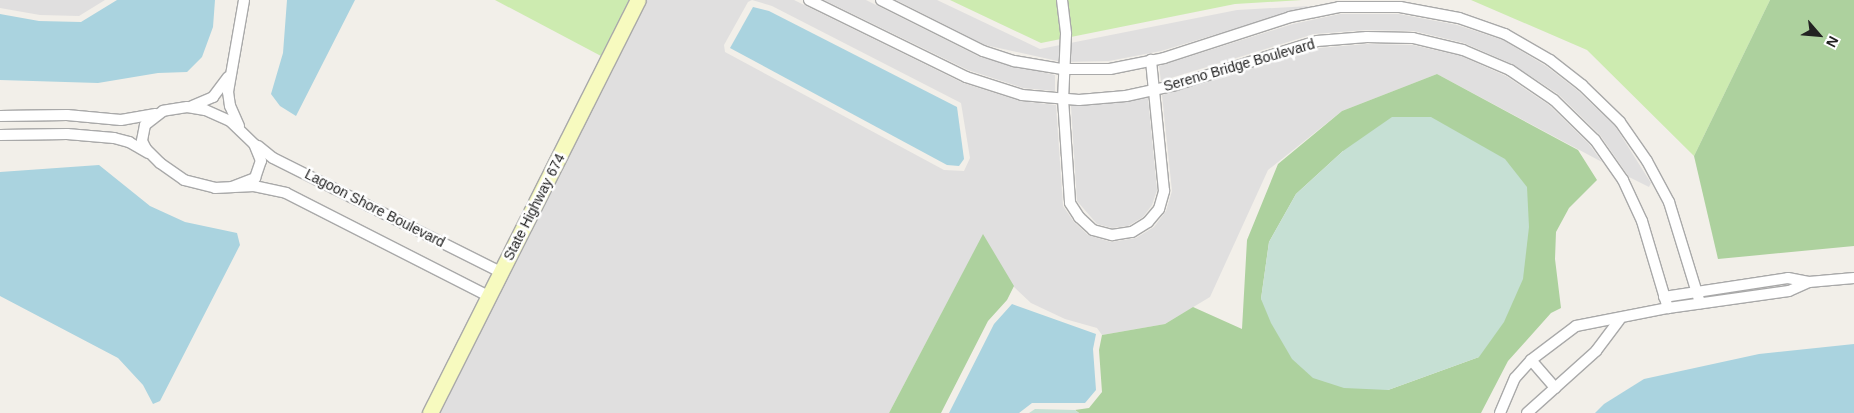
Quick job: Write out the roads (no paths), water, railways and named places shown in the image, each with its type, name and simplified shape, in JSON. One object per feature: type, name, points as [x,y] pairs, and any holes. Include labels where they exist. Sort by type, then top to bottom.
[{"type":"main road","name":"State Highway 674","points":[[430,413],[638,0]]},
{"type":"street","points":[[0,135],[67,134],[114,138],[129,142],[152,156],[184,180],[215,188],[247,184],[260,170],[260,154],[230,106],[244,0]]},
{"type":"street","name":"Sereno Bridge Boulevard","points":[[809,0],[966,77],[1022,95],[1063,99],[1107,98],[1154,90],[1316,41],[1367,37],[1413,38],[1462,50],[1510,70],[1554,100],[1595,140],[1623,180],[1642,221],[1668,308]]},
{"type":"street","name":"Sereno Bridge Boulevard","points":[[881,0],[983,51],[1014,61],[1062,69],[1110,68],[1151,60],[1290,17],[1339,7],[1400,7],[1459,18],[1505,34],[1550,60],[1582,85],[1620,122],[1647,161],[1669,202],[1698,292],[1700,304]]},
{"type":"street","points":[[1062,0],[1066,34],[1062,69],[1063,99],[1070,203],[1079,217],[1093,230],[1112,235],[1132,232],[1148,222],[1162,200],[1164,191],[1151,60]]},
{"type":"street","points":[[0,116],[67,115],[121,120],[187,107],[213,98],[234,68]]},
{"type":"street","points":[[187,107],[214,113],[247,136]]},
{"type":"street","points":[[152,156],[142,141],[142,133],[150,119],[163,111]]},
{"type":"street","name":"Lagoon Shore Boulevard","points":[[247,136],[273,158],[501,272]]},
{"type":"street","name":"Lagoon Shore Boulevard","points":[[232,187],[265,187],[286,193],[488,296]]},
{"type":"street","points":[[1664,297],[1788,278],[1809,282],[1854,278]]},
{"type":"street","points":[[1500,413],[1515,378],[1531,360],[1576,326],[1619,320],[1668,308],[1789,291],[1809,282]]},
{"type":"street","points":[[1527,413],[1596,351],[1619,320]]},
{"type":"street","points":[[1531,360],[1555,388]]},
{"type":"water","points":[[117,0],[215,0],[213,27],[202,57],[187,72],[158,73],[98,83],[0,80],[0,14],[39,21],[81,22]]},
{"type":"water","points":[[287,0],[355,0],[296,116],[280,106],[271,94],[283,53]]},
{"type":"water","points":[[753,7],[769,11],[957,107],[964,159],[959,166],[947,165],[730,48]]},
{"type":"water","points":[[99,165],[150,206],[185,222],[237,233],[240,245],[160,401],[153,404],[143,385],[118,358],[0,296],[0,172]]},
{"type":"water","points":[[1012,304],[1096,334],[1093,349],[1096,390],[1085,403],[1032,403],[1019,413],[949,413],[994,324]]},
{"type":"water","points":[[1854,344],[1854,413],[1595,413],[1604,404],[1644,379],[1759,354]]}]
